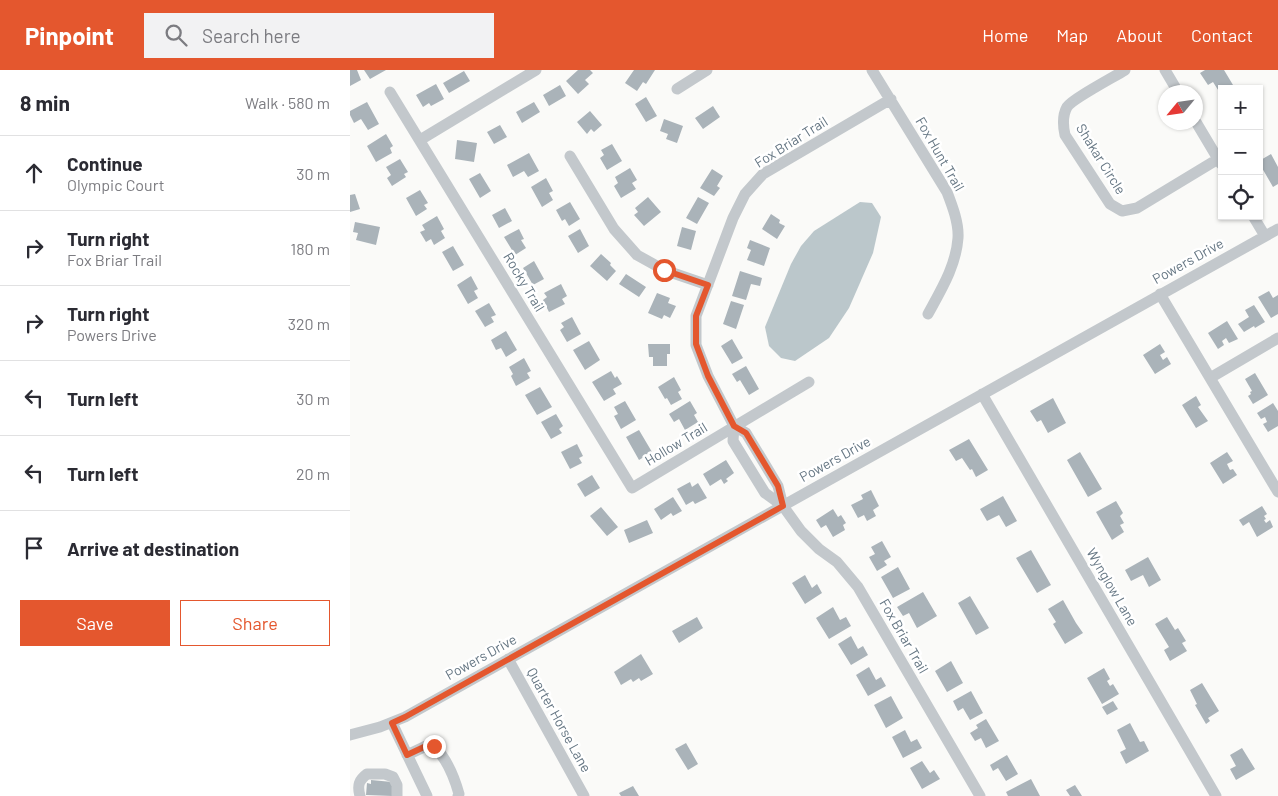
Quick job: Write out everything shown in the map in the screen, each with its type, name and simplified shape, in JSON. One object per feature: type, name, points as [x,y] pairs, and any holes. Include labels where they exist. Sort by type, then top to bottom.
[{"type":"street","points":[[420,140],[536,70]]},
{"type":"street","points":[[678,89],[708,70]]},
{"type":"street","name":"Fox Hunt Trail","points":[[872,70],[947,192],[954,211],[958,236],[952,267],[928,314]]},
{"type":"street","name":"Shakar Circle","points":[[1124,70],[1078,98],[1067,107],[1063,123],[1065,135],[1110,204],[1122,211],[1137,208],[1218,163]]},
{"type":"street","points":[[1165,70],[1174,85]]},
{"type":"street","name":"Rocky Trail","points":[[390,92],[632,488]]},
{"type":"street","name":"Fox Briar Trail","points":[[891,99],[763,174],[745,194],[696,316],[696,344],[708,376],[734,426],[733,441],[765,493],[783,506],[801,531],[819,549],[836,562],[858,587],[980,796]]},
{"type":"street","points":[[1201,130],[1218,159]]},
{"type":"street","points":[[570,156],[614,229],[637,255],[664,270],[708,285]]},
{"type":"street","points":[[1255,220],[1265,236]]},
{"type":"street","name":"Powers Drive","points":[[350,735],[380,727],[405,717],[1278,229]]},
{"type":"street","points":[[1160,294],[1278,492]]},
{"type":"street","points":[[1210,378],[1278,338]]},
{"type":"street","name":"Hollow Trail","points":[[632,488],[809,382]]},
{"type":"street","name":"Wynglow Lane","points":[[982,394],[1216,796]]},
{"type":"street","name":"Quarter Horse Lane","points":[[508,659],[584,796]]},
{"type":"street","points":[[392,723],[427,796]]},
{"type":"street","points":[[407,755],[426,746],[434,746],[440,752],[454,776],[458,796]]},
{"type":"street","points":[[360,796],[358,789],[361,779],[367,774],[385,774],[393,777],[398,786],[397,796]]},
{"type":"shaded area","points":[[860,202],[872,203],[881,217],[873,253],[849,308],[829,338],[795,361],[781,358],[769,346],[765,327],[791,264],[801,246],[814,231]]},
{"type":"building","points":[[350,70],[357,70],[361,80],[350,86]]},
{"type":"building","points":[[364,70],[386,70],[370,79]]},
{"type":"building","points":[[578,70],[590,70],[593,73],[585,80],[589,84],[578,94],[566,81]]},
{"type":"building","points":[[634,70],[655,70],[646,84],[643,82],[637,91],[625,83]]},
{"type":"building","points":[[1205,70],[1224,70],[1233,85],[1218,85],[1218,90],[1213,82],[1208,85],[1200,73]]},
{"type":"building","points":[[464,71],[470,81],[449,93],[443,83]]},
{"type":"building","points":[[436,84],[444,99],[431,106],[429,103],[423,107],[416,95]]},
{"type":"building","points":[[560,85],[566,96],[549,106],[543,95]]},
{"type":"building","points":[[646,97],[657,116],[646,122],[635,104]]},
{"type":"building","points":[[367,102],[379,124],[368,130],[361,119],[354,123],[350,115],[350,111]]},
{"type":"building","points":[[534,102],[540,112],[522,123],[516,112]]},
{"type":"building","points":[[713,106],[720,117],[703,129],[695,118]]},
{"type":"building","points":[[590,111],[602,125],[594,132],[591,129],[587,134],[577,122]]},
{"type":"building","points":[[664,119],[683,126],[677,143],[666,139],[668,134],[660,131]]},
{"type":"building","points":[[500,125],[507,137],[494,144],[487,132]]},
{"type":"building","points":[[386,134],[393,146],[390,148],[392,153],[376,162],[367,146]]},
{"type":"building","points":[[457,140],[477,143],[474,162],[455,159]]},
{"type":"building","points":[[612,144],[622,161],[607,170],[600,158],[604,155],[601,150]]},
{"type":"building","points":[[529,153],[539,171],[528,177],[524,171],[513,177],[507,165]]},
{"type":"building","points":[[1271,154],[1278,167],[1278,184],[1273,187],[1263,170],[1263,159]]},
{"type":"building","points":[[400,159],[408,172],[404,174],[406,177],[392,186],[387,178],[391,175],[386,167]]},
{"type":"building","points":[[630,168],[637,180],[632,183],[636,189],[621,198],[614,186],[618,183],[615,177]]},
{"type":"building","points":[[712,169],[723,176],[717,186],[720,188],[714,196],[700,188]]},
{"type":"building","points":[[480,173],[491,191],[480,198],[469,179]]},
{"type":"building","points":[[546,178],[553,191],[549,193],[553,200],[542,207],[531,187]]},
{"type":"building","points":[[420,190],[428,203],[424,205],[427,209],[416,216],[406,198]]},
{"type":"building","points":[[355,194],[360,209],[350,212],[350,195]]},
{"type":"building","points":[[648,197],[661,212],[644,226],[634,215],[638,212],[635,208]]},
{"type":"building","points":[[698,197],[709,203],[697,224],[686,218]]},
{"type":"building","points":[[570,202],[580,219],[569,226],[565,219],[562,221],[556,210]]},
{"type":"building","points":[[505,208],[512,221],[499,228],[492,215]]},
{"type":"building","points":[[771,214],[780,220],[779,223],[785,226],[777,239],[762,229]]},
{"type":"building","points":[[437,216],[444,229],[441,231],[445,238],[434,245],[431,239],[426,242],[420,232],[425,230],[422,225]]},
{"type":"building","points":[[355,222],[380,227],[376,245],[356,240],[358,233],[353,232]]},
{"type":"building","points":[[682,227],[696,231],[691,250],[677,246]]},
{"type":"building","points":[[519,229],[524,239],[521,240],[526,248],[515,255],[504,237]]},
{"type":"building","points":[[580,229],[589,246],[578,253],[568,236]]},
{"type":"building","points":[[750,240],[770,248],[764,266],[747,260],[751,250],[747,248]]},
{"type":"building","points":[[453,246],[464,265],[453,271],[442,252]]},
{"type":"building","points":[[601,254],[611,263],[610,265],[616,271],[607,281],[590,266]]},
{"type":"building","points":[[534,261],[544,279],[533,285],[523,268]]},
{"type":"building","points":[[740,271],[762,278],[760,286],[751,284],[746,300],[732,296]]},
{"type":"building","points":[[626,274],[646,287],[639,297],[619,284]]},
{"type":"building","points":[[471,276],[478,289],[474,291],[478,298],[468,304],[457,285]]},
{"type":"building","points":[[561,284],[567,296],[562,299],[565,304],[549,312],[543,300],[547,297],[544,293]]},
{"type":"building","points":[[1269,291],[1273,298],[1278,295],[1278,314],[1271,318],[1258,297]]},
{"type":"building","points":[[657,293],[670,298],[668,303],[676,306],[670,318],[664,315],[662,319],[648,313]]},
{"type":"building","points":[[731,301],[744,305],[736,329],[723,324]]},
{"type":"building","points":[[489,303],[496,315],[491,317],[494,322],[485,327],[475,311]]},
{"type":"building","points":[[1254,305],[1265,322],[1244,332],[1238,324],[1249,317],[1245,310]]},
{"type":"building","points":[[572,317],[581,334],[567,342],[560,330],[564,327],[561,323]]},
{"type":"building","points":[[1227,321],[1238,339],[1229,343],[1226,338],[1222,341],[1224,345],[1218,349],[1208,333]]},
{"type":"building","points":[[506,331],[517,350],[506,357],[501,348],[496,350],[491,340]]},
{"type":"building","points":[[732,339],[743,358],[732,364],[721,346]]},
{"type":"building","points":[[589,341],[600,360],[585,370],[573,350]]},
{"type":"building","points":[[648,344],[670,344],[670,354],[667,354],[667,366],[653,366],[653,357],[649,357]]},
{"type":"building","points":[[1160,344],[1165,352],[1160,355],[1163,360],[1167,357],[1171,364],[1155,374],[1143,355]]},
{"type":"building","points":[[524,358],[531,371],[527,373],[530,378],[516,386],[509,367]]},
{"type":"building","points":[[746,366],[759,389],[749,395],[740,380],[737,382],[732,374]]},
{"type":"building","points":[[611,371],[622,384],[613,389],[616,394],[604,401],[592,382]]},
{"type":"building","points":[[1255,373],[1268,395],[1253,404],[1248,396],[1252,391],[1245,379]]},
{"type":"building","points":[[674,377],[681,390],[678,392],[682,399],[671,405],[658,387]]},
{"type":"building","points":[[540,387],[552,407],[537,415],[525,395]]},
{"type":"building","points":[[1196,396],[1201,405],[1198,407],[1208,421],[1196,428],[1182,405]]},
{"type":"building","points":[[1053,398],[1066,423],[1048,433],[1041,420],[1037,422],[1030,411]]},
{"type":"building","points":[[625,401],[636,420],[621,429],[614,416],[618,414],[614,407]]},
{"type":"building","points":[[690,401],[697,413],[694,415],[698,422],[685,430],[679,419],[674,422],[669,414]]},
{"type":"building","points":[[1273,403],[1278,411],[1278,426],[1268,432],[1263,424],[1267,422],[1265,417],[1261,419],[1257,413]]},
{"type":"building","points":[[556,414],[563,426],[559,429],[562,433],[551,439],[541,422]]},
{"type":"building","points":[[639,430],[652,452],[639,460],[626,437]]},
{"type":"building","points":[[969,439],[988,470],[976,477],[972,469],[970,470],[962,458],[956,461],[949,450]]},
{"type":"building","points":[[577,444],[583,456],[579,458],[582,463],[570,469],[561,452]]},
{"type":"building","points":[[1080,452],[1102,489],[1088,497],[1067,460]]},
{"type":"building","points":[[1227,452],[1233,461],[1227,464],[1230,470],[1233,469],[1237,475],[1223,484],[1210,463]]},
{"type":"building","points":[[726,460],[734,473],[726,479],[728,481],[724,484],[721,479],[710,486],[703,474]]},
{"type":"building","points":[[592,475],[600,488],[585,497],[577,484]]},
{"type":"building","points":[[690,482],[692,487],[698,483],[707,498],[695,504],[693,501],[686,505],[677,489]]},
{"type":"building","points":[[871,490],[879,506],[873,510],[876,516],[867,521],[864,515],[858,518],[851,505],[863,499],[861,495]]},
{"type":"building","points":[[1003,496],[1017,521],[1006,527],[999,515],[987,521],[980,509]]},
{"type":"building","points":[[673,497],[682,511],[673,516],[671,513],[661,520],[654,509]]},
{"type":"building","points":[[1116,501],[1123,513],[1120,516],[1124,523],[1120,525],[1124,532],[1112,540],[1096,512]]},
{"type":"building","points":[[1262,506],[1267,514],[1264,516],[1266,519],[1264,520],[1266,523],[1270,520],[1273,527],[1257,537],[1249,522],[1243,526],[1239,520]]},
{"type":"building","points":[[601,507],[618,527],[607,536],[590,516]]},
{"type":"building","points":[[833,509],[838,517],[841,515],[846,523],[843,525],[845,530],[833,537],[826,525],[821,528],[816,520]]},
{"type":"building","points":[[647,520],[653,533],[629,543],[624,530]]},
{"type":"building","points":[[882,541],[891,557],[884,561],[887,565],[877,571],[869,557],[875,554],[871,547]]},
{"type":"building","points":[[1031,550],[1051,585],[1037,593],[1016,558]]},
{"type":"building","points":[[1148,557],[1161,580],[1149,587],[1143,575],[1131,581],[1125,570]]},
{"type":"building","points":[[898,567],[910,589],[893,598],[881,577]]},
{"type":"building","points":[[805,575],[812,588],[817,584],[822,593],[805,604],[792,583]]},
{"type":"building","points":[[923,592],[937,616],[917,628],[909,613],[903,616],[897,607]]},
{"type":"building","points":[[970,596],[989,628],[976,635],[958,603]]},
{"type":"building","points":[[1063,600],[1083,633],[1065,644],[1053,624],[1056,622],[1048,609]]},
{"type":"building","points":[[833,607],[840,620],[846,617],[851,626],[829,639],[816,618]]},
{"type":"building","points":[[697,617],[703,628],[679,643],[672,631]]},
{"type":"building","points":[[1167,617],[1175,630],[1178,628],[1186,641],[1182,643],[1187,651],[1170,661],[1164,650],[1169,647],[1155,624]]},
{"type":"building","points":[[851,636],[858,649],[863,646],[868,655],[851,665],[838,644]]},
{"type":"building","points":[[641,654],[653,674],[641,681],[639,678],[633,682],[631,679],[621,685],[614,672]]},
{"type":"building","points":[[951,661],[963,683],[947,692],[935,671]]},
{"type":"building","points":[[869,667],[876,680],[881,677],[886,686],[868,696],[856,675]]},
{"type":"building","points":[[1104,668],[1110,679],[1107,681],[1110,686],[1113,684],[1119,694],[1102,704],[1087,678]]},
{"type":"building","points":[[1202,683],[1219,711],[1208,718],[1210,721],[1206,724],[1195,705],[1197,704],[1190,690]]},
{"type":"building","points":[[971,691],[983,713],[970,720],[963,708],[958,711],[953,701]]},
{"type":"building","points":[[891,696],[903,718],[886,728],[874,705]]},
{"type":"building","points":[[1113,701],[1118,709],[1107,715],[1102,707]]},
{"type":"building","points":[[986,719],[999,741],[986,748],[981,738],[975,741],[970,733],[978,728],[976,725]]},
{"type":"building","points":[[1130,723],[1140,742],[1144,741],[1149,751],[1126,764],[1120,752],[1126,749],[1117,730]]},
{"type":"building","points":[[905,730],[911,742],[917,739],[922,748],[903,758],[892,737]]},
{"type":"building","points":[[686,743],[698,764],[688,770],[675,749]]},
{"type":"building","points":[[1242,748],[1255,769],[1236,780],[1230,769],[1236,766],[1230,755]]},
{"type":"building","points":[[1007,755],[1018,774],[1006,781],[998,768],[993,771],[990,765]]},
{"type":"building","points":[[922,761],[930,773],[934,770],[940,779],[922,789],[910,768]]},
{"type":"building","points":[[1031,779],[1040,796],[1008,796],[1006,792]]},
{"type":"building","points":[[371,780],[392,782],[392,796],[366,795],[367,783],[371,784]]},
{"type":"building","points":[[1075,785],[1082,796],[1070,796],[1066,790]]},
{"type":"building","points":[[633,786],[639,796],[621,796],[619,793]]},
{"type":"route","points":[[434,746],[426,746],[407,755],[392,723],[783,506],[778,486],[746,433],[734,426],[708,376],[696,344],[696,316],[708,285],[664,270]]}]
